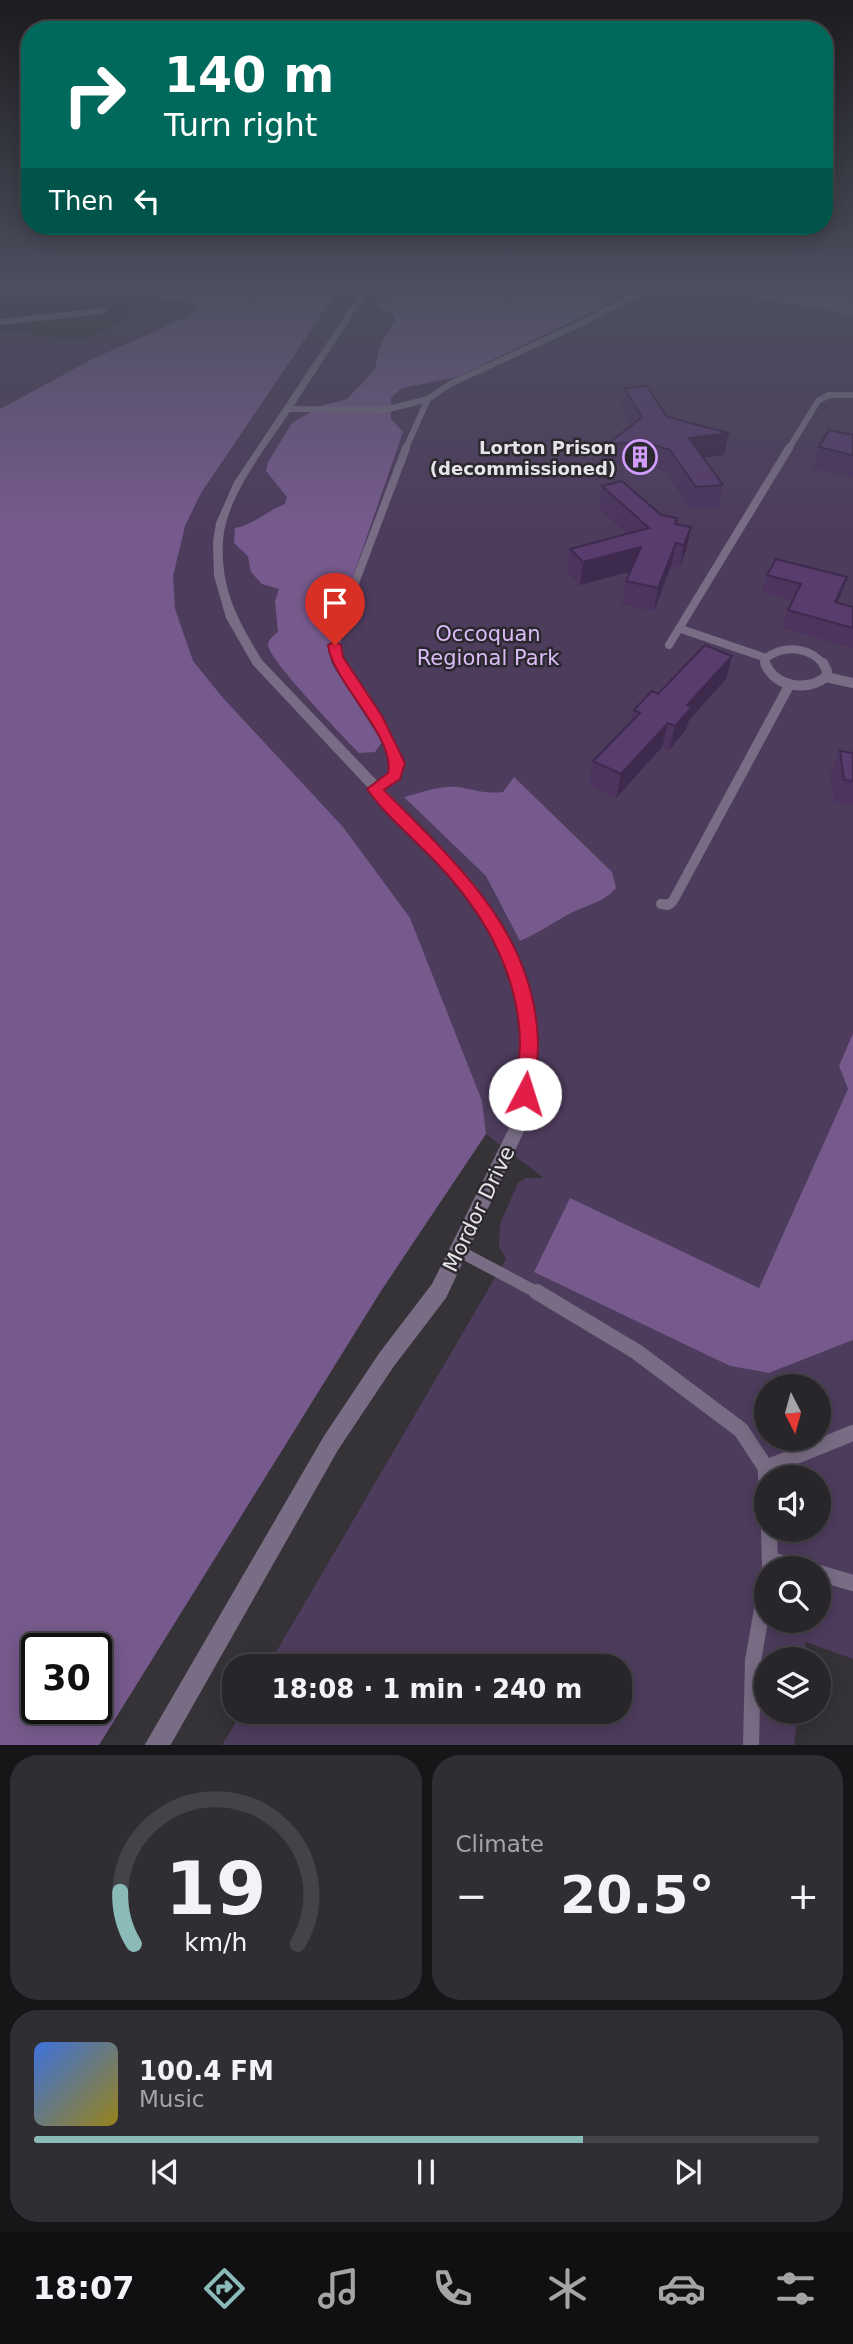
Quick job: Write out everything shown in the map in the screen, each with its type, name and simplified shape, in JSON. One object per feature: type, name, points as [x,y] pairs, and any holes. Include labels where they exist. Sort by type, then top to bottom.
[{"type":"street","name":"Mordor Drive","points":[[156,1745],[331,1443],[387,1359],[439,1291],[519,1125],[527,1080],[529,1041],[525,1007],[501,937],[482,905],[462,879],[257,662],[230,618],[223,596],[218,550],[227,507],[239,482],[318,362]]},
{"type":"lane","points":[[287,409],[385,410],[428,399],[450,384],[497,362]]},
{"type":"lane","points":[[669,645],[818,401],[836,394],[853,395]]},
{"type":"lane","points":[[375,789],[395,776],[397,763],[375,716],[336,657],[335,645],[341,620],[397,468],[428,399]]},
{"type":"lane","points":[[681,629],[766,658]]},
{"type":"lane","points":[[777,650],[805,651],[821,659],[827,671],[826,677],[808,686],[790,684],[773,676],[765,664],[766,658],[777,650]]},
{"type":"lane","points":[[826,677],[853,683]]},
{"type":"lane","points":[[661,904],[668,905],[673,901],[790,684]]},
{"type":"lane","points":[[458,1251],[529,1287],[637,1352],[741,1430],[761,1465]]},
{"type":"lane","points":[[783,1465],[853,1433]]},
{"type":"lane","points":[[831,1577],[853,1583]]},
{"type":"lane","points":[[751,1745],[753,1661],[758,1633]]},
{"type":"green space","points":[[0,362],[86,362],[0,409]]},
{"type":"green space","name":"Occoquan Regional Park","points":[[120,362],[853,362],[853,1033],[839,1066],[848,1089],[759,1288],[570,1199],[535,1271],[730,1366],[769,1373],[853,1340],[853,1659],[831,1651],[831,1647],[820,1647],[806,1642],[805,1647],[754,1647],[754,1724],[797,1724],[794,1745],[222,1745],[235,1724],[632,1724],[632,1654],[275,1654],[506,1259],[499,1246],[500,1224],[518,1183],[526,1178],[544,1178],[486,1134],[466,1124],[0,417]]},
{"type":"shaded area","points":[[86,362],[289,362],[201,493],[185,526],[173,576],[175,609],[193,661],[223,698],[343,827],[410,918],[482,1101],[486,1134],[381,1291],[99,1745],[0,1745],[0,409]]},
{"type":"shaded area","points":[[376,362],[487,362],[457,377],[402,388],[391,398],[391,419],[403,432],[328,649],[332,664],[382,742],[375,752],[359,753],[292,681],[271,652],[268,642],[278,632],[275,601],[279,589],[262,584],[251,572],[248,556],[234,543],[235,528],[285,504],[287,497],[266,471],[268,462],[292,423],[321,406],[347,399],[375,368]]},
{"type":"shaded area","points":[[514,777],[612,872],[616,888],[602,900],[573,912],[520,941],[486,876],[404,797],[445,787],[503,792]]},
{"type":"shaded area","points":[[853,1033],[853,1340],[769,1373],[730,1366],[534,1272],[570,1198],[759,1288],[848,1089],[839,1066]]},
{"type":"building","points":[[647,386],[667,417],[729,433],[689,438],[723,485],[696,487],[670,450],[645,442],[608,444],[642,417],[624,388]]},
{"type":"building","points":[[829,430],[853,435],[853,455],[819,447]]},
{"type":"building","points":[[622,481],[661,515],[677,518],[675,524],[691,527],[684,545],[676,543],[658,588],[626,581],[641,547],[583,562],[570,549],[649,528],[602,486]]},
{"type":"building","points":[[776,559],[847,577],[835,602],[853,607],[853,628],[788,610],[801,584],[767,575]]},
{"type":"building","points":[[705,645],[732,656],[687,705],[692,707],[675,726],[668,723],[621,774],[593,761],[640,713],[634,710],[652,691],[658,694]]},
{"type":"building","points":[[840,751],[853,753],[853,781],[844,780]]},
{"type":"place","name":"Lorton Prison (decommissioned)","points":[[640,457]]},
{"type":"route","points":[[335,645],[336,657],[375,716],[397,763],[395,776],[375,789],[462,879],[501,937],[525,1007],[529,1041],[525,1094]]}]
